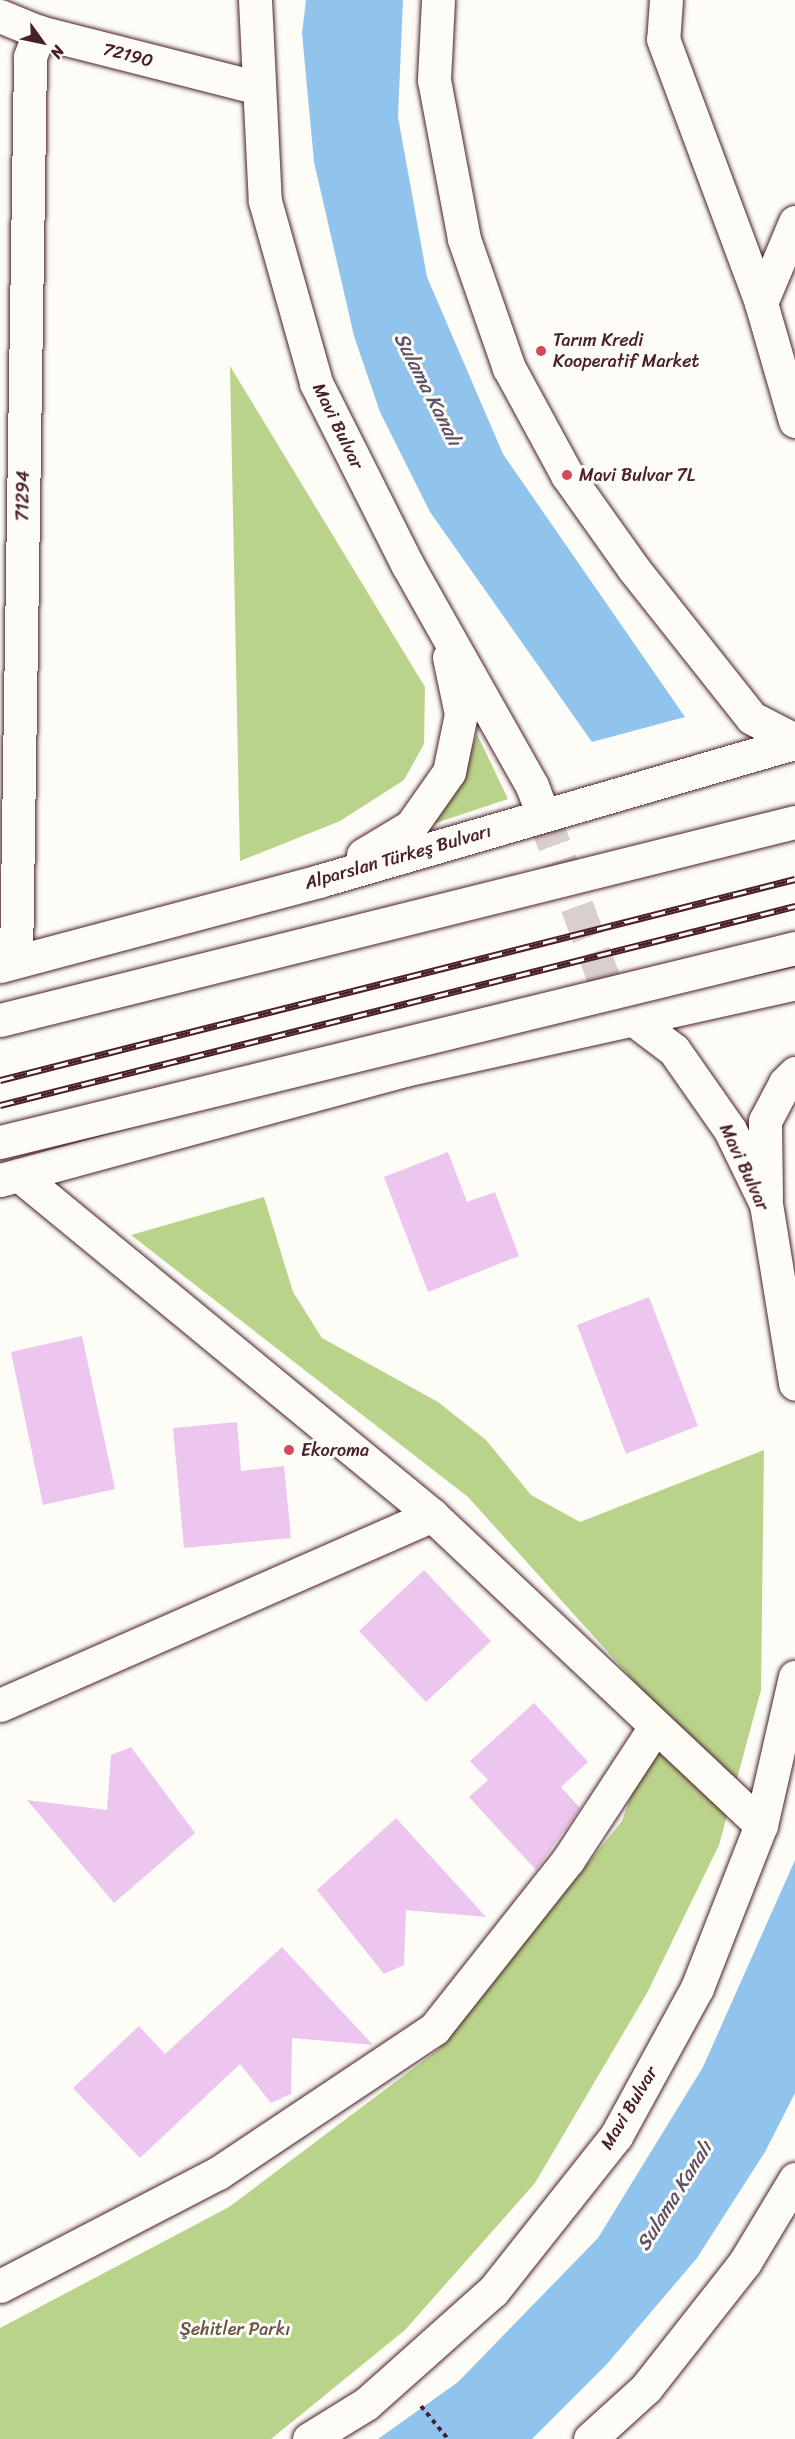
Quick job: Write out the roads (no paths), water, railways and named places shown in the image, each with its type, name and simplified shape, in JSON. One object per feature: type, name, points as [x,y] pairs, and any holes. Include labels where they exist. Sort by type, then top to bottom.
[{"type":"main road","name":"Mavi Bulvar","points":[[255,0],[265,201],[316,383],[444,629],[532,786],[543,814]]},
{"type":"main road","points":[[438,0],[434,80],[464,239],[509,368],[567,474],[633,568],[752,718],[795,742]]},
{"type":"main road","points":[[666,0],[663,39],[761,303],[795,421]]},
{"type":"main road","name":"72190","points":[[0,16],[39,32],[258,88]]},
{"type":"main road","name":"71294","points":[[8,964],[29,69],[39,32]]},
{"type":"main road","points":[[761,303],[795,222]]},
{"type":"main road","points":[[326,879],[411,826],[449,772],[461,714],[444,629]]},
{"type":"main road","name":"Alparslan Türkeş Bulvarı","points":[[8,964],[326,879],[795,742]]},
{"type":"main road","points":[[0,1020],[795,822]]},
{"type":"main road","points":[[0,1142],[795,948]]},
{"type":"main road","points":[[10,1178],[404,1070],[795,982]]},
{"type":"main road","name":"Mavi Bulvar","points":[[633,1019],[674,1050],[730,1130],[766,1204],[795,1384]]},
{"type":"main road","points":[[766,1204],[765,1121],[785,1083],[795,1073]]},
{"type":"main road","points":[[10,1178],[432,1515],[761,1825]]},
{"type":"main road","points":[[0,1705],[432,1515]]},
{"type":"main road","name":"Mavi Bulvar","points":[[309,2439],[366,2404],[493,2291],[616,2136],[697,1988],[761,1825],[795,1677]]},
{"type":"main road","points":[[0,2286],[218,2173],[434,2029],[568,1860],[655,1727]]},
{"type":"main road","points":[[590,2439],[646,2388],[731,2280],[795,2179]]},
{"type":"water","name":"Sulama Kanalı","points":[[306,0],[403,0],[398,117],[427,277],[503,454],[685,717],[592,742],[430,512],[380,412],[354,336],[314,162],[302,33]]},
{"type":"water","name":"Sulama Kanalı","points":[[795,1860],[795,2093],[765,2152],[697,2258],[607,2364],[532,2439],[378,2439],[458,2382],[598,2238],[703,2067]]},
{"type":"tunnel","points":[[543,814],[613,1003],[628,1015]]},
{"type":"railway","points":[[0,1080],[795,879]]},
{"type":"railway","points":[[0,1105],[795,906]]},
{"type":"place","name":"Tarım Kredi Kooperatif Market","points":[[541,351]]},
{"type":"place","name":"Mavi Bulvar 7L","points":[[567,475]]},
{"type":"place","name":"Ekoroma","points":[[289,1450]]},
{"type":"park label","name":"Şehitler Parkı","points":[[235,2329]]}]
